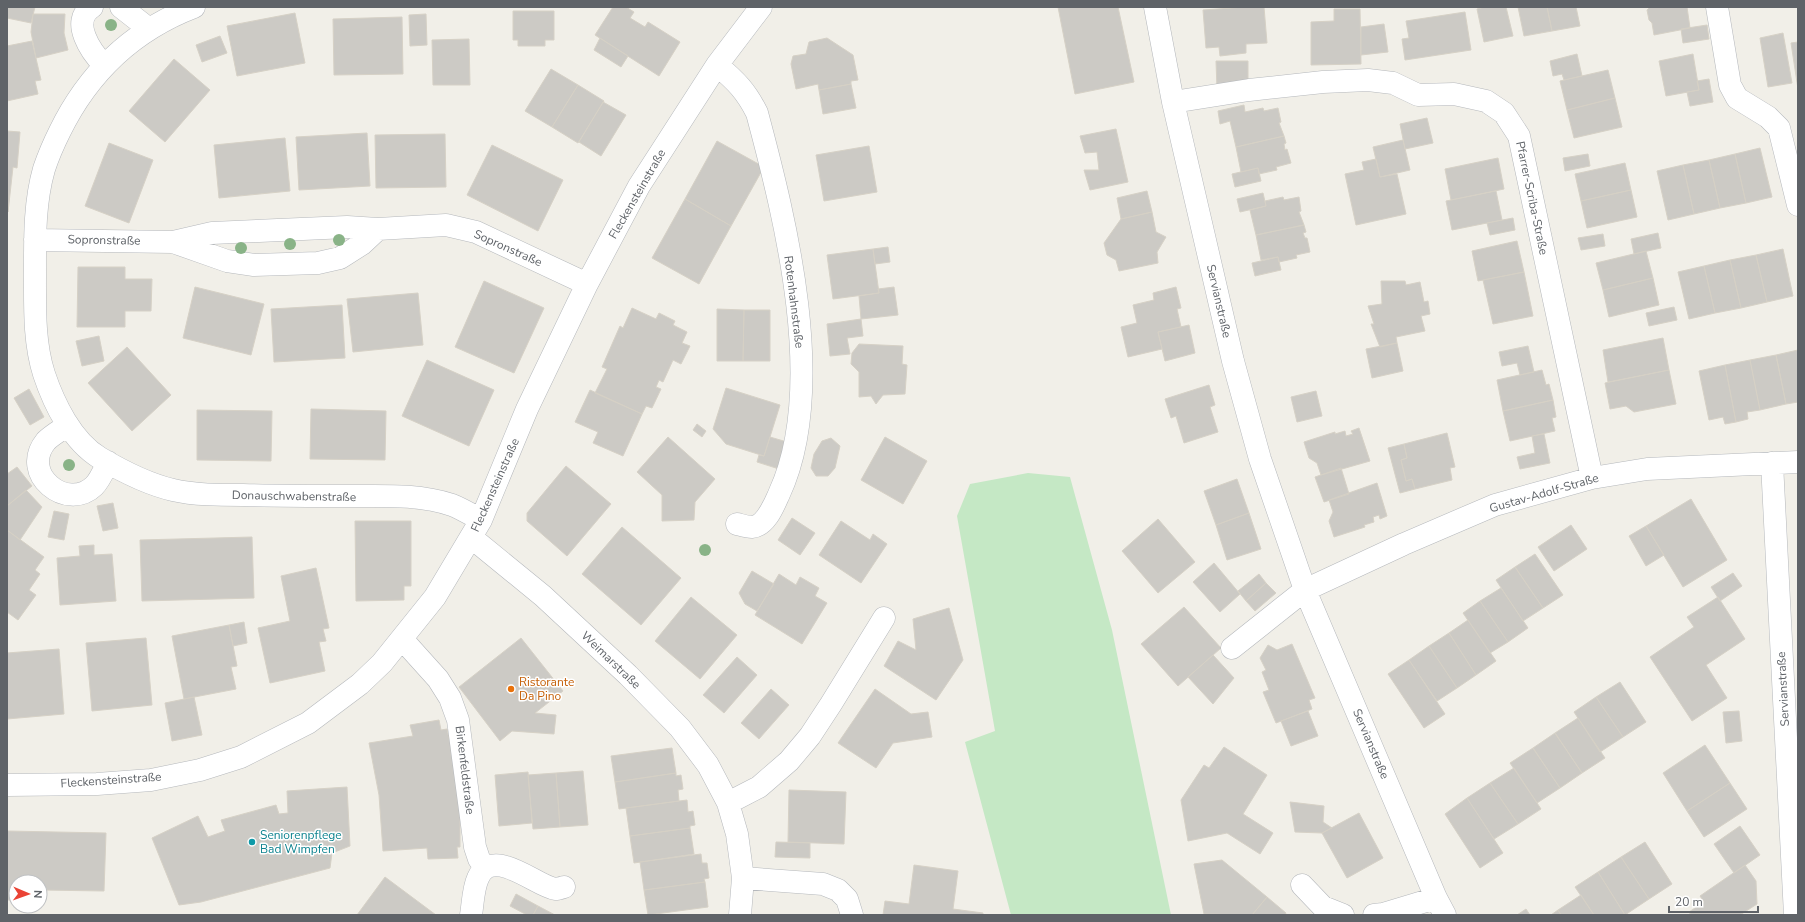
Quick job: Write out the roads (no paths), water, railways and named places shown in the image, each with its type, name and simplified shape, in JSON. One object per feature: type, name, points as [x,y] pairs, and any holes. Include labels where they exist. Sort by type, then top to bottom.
[{"type":"street","points":[[92,7],[84,17],[84,37],[90,49],[104,65]]},
{"type":"street","points":[[121,7],[150,29]]},
{"type":"street","name":"Donauschwabenstraße","points":[[194,7],[150,29],[127,44],[104,65],[86,88],[61,130],[44,169],[37,213],[35,240],[35,322],[43,372],[58,407],[68,425],[84,445],[97,456],[132,475],[173,490],[230,495],[414,496],[453,506],[476,529]]},
{"type":"street","name":"Fleckensteinstraße","points":[[7,785],[97,784],[151,780],[200,770],[241,757],[308,724],[341,699],[382,664],[435,597],[476,529],[527,409],[587,284],[639,186],[717,65],[761,7]]},
{"type":"street","name":"Servianstraße","points":[[1155,7],[1173,102],[1233,361],[1260,459],[1306,590],[1441,907],[1374,915]]},
{"type":"street","points":[[1718,7],[1730,86],[1736,98],[1768,117],[1779,128],[1798,205]]},
{"type":"street","name":"Rotenhahnstraße","points":[[717,65],[739,84],[748,96],[757,114],[785,234],[793,280],[803,372],[800,423],[789,473],[775,504],[765,519],[758,525],[751,527],[737,524]]},
{"type":"street","name":"Pfarrer-Scriba-Straße","points":[[1173,102],[1248,90],[1323,82],[1368,80],[1393,83],[1418,95],[1454,94],[1486,102],[1504,113],[1519,136],[1592,478]]},
{"type":"street","name":"Sopronstraße","points":[[35,240],[173,242],[212,233],[347,227],[378,229],[446,225],[476,232],[587,284]]},
{"type":"street","name":"Sopronstraße","points":[[173,242],[227,261],[254,265],[318,263],[340,258],[362,244],[378,229]]},
{"type":"street","points":[[68,425],[46,441],[39,453],[38,466],[42,478],[53,489],[66,494],[81,493],[93,487],[108,462]]},
{"type":"street","name":"Gustav-Adolf-Straße","points":[[1306,590],[1495,505],[1592,478],[1647,469],[1798,462]]},
{"type":"street","name":"Servianstraße","points":[[1772,463],[1795,915]]},
{"type":"street","name":"Weimarstraße","points":[[476,529],[543,596],[628,675],[680,728],[708,765],[728,803],[737,834],[743,878],[740,915]]},
{"type":"street","points":[[1232,648],[1306,590]]},
{"type":"street","points":[[728,803],[759,787],[789,761],[810,736],[884,618]]},
{"type":"street","name":"Birkenfeldstraße","points":[[402,639],[438,679],[450,698],[458,720],[463,742],[475,847],[479,859],[486,868]]},
{"type":"street","points":[[471,915],[476,882],[486,868],[495,866],[514,868],[549,887],[556,889],[564,887]]},
{"type":"street","points":[[743,878],[823,884],[838,890],[847,900],[852,915]]},
{"type":"street","points":[[1302,885],[1323,907],[1344,915]]},
{"type":"place","name":"Ristorante Da Pino","points":[[511,689]]},
{"type":"place","name":"Seniorenpflege Bad Wimpfen","points":[[252,842]]}]
